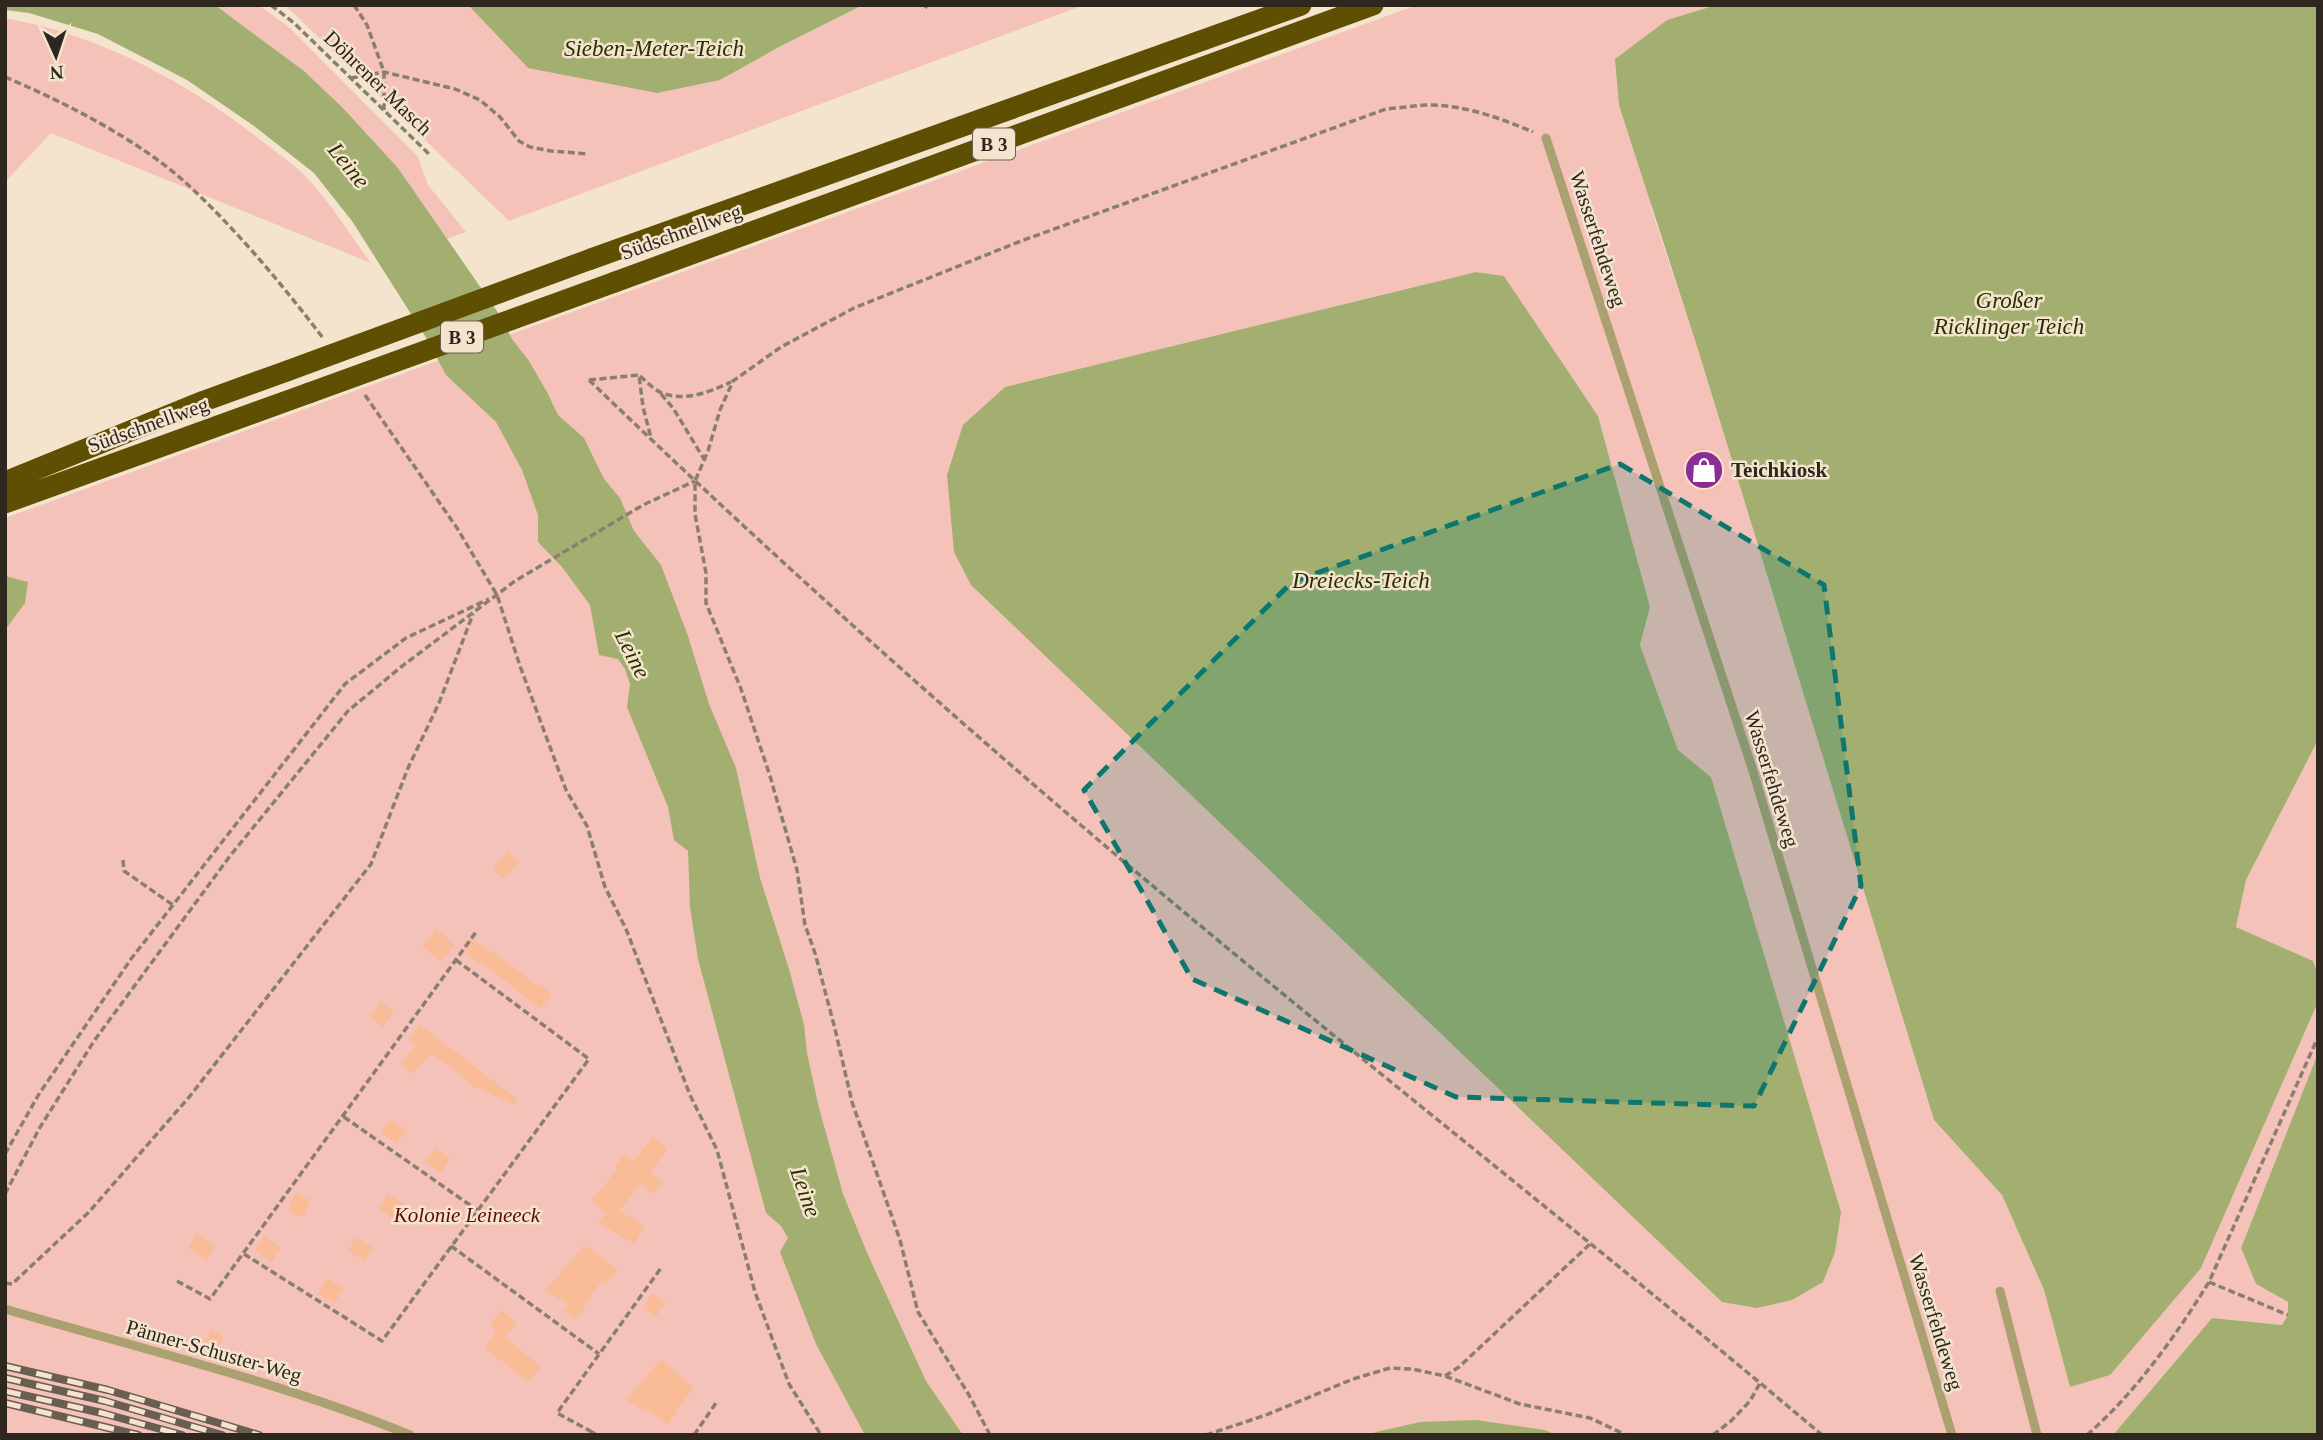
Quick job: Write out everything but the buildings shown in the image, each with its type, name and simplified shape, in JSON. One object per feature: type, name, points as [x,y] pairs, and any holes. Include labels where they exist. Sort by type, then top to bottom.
[{"type":"highway","name":"Südschnellweg","points":[[5,482],[204,401],[1301,5]]},
{"type":"highway","name":"Südschnellweg","points":[[5,503],[1373,5]]},
{"type":"lane","name":"Wasserfehdeweg","points":[[1546,138],[1753,771],[1952,1435]]},
{"type":"lane","points":[[2000,1291],[2037,1435]]},
{"type":"lane","name":"Pänner-Schuster-Weg","points":[[5,1309],[292,1391],[410,1435]]},
{"type":"path","name":"Döhrener Masch","points":[[271,5],[294,23],[431,156]]},
{"type":"path","points":[[354,5],[367,25],[384,72],[384,110]]},
{"type":"path","points":[[351,78],[384,72],[455,89],[480,100],[499,117],[519,142],[551,152],[588,154]]},
{"type":"path","points":[[5,77],[83,113],[184,181],[242,239],[326,342]]},
{"type":"path","points":[[660,393],[700,395],[733,381],[781,347],[854,308],[1021,241],[1386,109],[1428,105],[1467,110],[1508,122],[1546,138]]},
{"type":"path","points":[[704,459],[673,408],[639,375],[589,380],[695,481],[1023,775],[1173,903],[1822,1435]]},
{"type":"path","points":[[639,375],[651,440]]},
{"type":"path","points":[[733,381],[695,481],[695,514],[706,573],[706,603],[741,688],[770,776],[797,870],[805,925],[832,1016],[852,1102],[900,1240],[918,1312],[990,1435]]},
{"type":"path","points":[[359,386],[450,517],[497,595],[566,790],[587,826],[605,887],[626,929],[690,1095],[718,1150],[755,1292],[789,1384],[821,1435]]},
{"type":"path","points":[[5,1194],[39,1129],[94,1041],[230,856],[348,712],[401,667],[515,581],[643,505],[695,481]]},
{"type":"path","points":[[5,1154],[39,1094],[78,1035],[173,905],[345,684],[406,638],[497,595]]},
{"type":"path","points":[[5,1283],[12,1284],[89,1212],[190,1096],[371,864],[474,612]]},
{"type":"path","points":[[123,860],[124,871],[173,905]]},
{"type":"path","points":[[177,1281],[210,1299],[476,932]]},
{"type":"path","points":[[244,1254],[382,1341],[589,1059],[456,960]]},
{"type":"path","points":[[2087,1435],[2112,1413],[2147,1370],[2188,1316],[2209,1282],[2318,1037]]},
{"type":"path","points":[[343,1116],[477,1210]]},
{"type":"path","points":[[1445,1376],[1459,1367],[1590,1244]]},
{"type":"path","points":[[450,1246],[599,1354]]},
{"type":"path","points":[[593,1434],[557,1413],[661,1268]]},
{"type":"path","points":[[2209,1282],[2288,1315]]},
{"type":"path","points":[[1206,1435],[1266,1415],[1353,1378],[1390,1368],[1412,1368],[1445,1376],[1520,1404],[1590,1418],[1626,1435]]},
{"type":"path","points":[[1713,1435],[1750,1401],[1760,1382]]},
{"type":"path","points":[[694,1435],[716,1403]]},
{"type":"highlighted area","points":[[1620,464],[1824,585],[1861,886],[1754,1106],[1456,1097],[1192,979],[1084,790],[1292,582]]},
{"type":"green space","points":[[215,5],[259,5],[291,29],[418,157],[428,185],[466,232],[446,239],[398,168],[343,108],[304,71]]},
{"type":"green space","points":[[285,5],[468,5],[528,68],[720,80],[863,5],[1084,5],[509,221]]},
{"type":"green space","name":"Kolonie Leineeck","points":[[1417,5],[1716,5],[1667,20],[1651,208],[1700,356],[1934,1120],[2002,1195],[2044,1290],[2070,1387],[2201,1268],[2318,1002],[2318,1053],[2241,1248],[2256,1284],[2288,1302],[2288,1315],[2283,1325],[2212,1318],[2113,1435],[5,1435],[5,518]],"holes":[[[1476,272],[1504,276],[1598,416],[1650,607],[1640,645],[1678,750],[1711,777],[1005,387]]]},
{"type":"green space","points":[[5,18],[76,36],[143,65],[207,101],[303,173],[371,263],[51,133],[5,182]]},
{"type":"green space","points":[[2318,740],[2318,974],[2313,961],[2236,927],[2246,880]]},
{"type":"water","name":"Leine","points":[[5,5],[215,5],[304,71],[343,108],[398,168],[499,314],[512,339],[529,361],[558,415],[584,438],[604,479],[620,498],[634,531],[661,565],[688,636],[709,704],[736,768],[760,878],[804,1025],[819,1108],[843,1194],[926,1381],[963,1435],[865,1435],[816,1344],[780,1252],[788,1238],[781,1226],[766,1213],[698,959],[690,907],[688,851],[674,840],[668,807],[627,707],[630,684],[625,669],[618,659],[599,655],[590,605],[562,567],[538,542],[538,515],[522,470],[496,422],[446,375],[425,336],[352,221],[314,173],[254,126],[187,80],[98,34],[29,13],[5,10]]},
{"type":"water","name":"Sieben-Meter-Teich","points":[[468,5],[863,5],[720,80],[657,93],[528,68]]},
{"type":"water","name":"Großer Ricklinger Teich","points":[[1716,5],[2318,5],[2318,740],[2246,880],[2236,927],[2313,961],[2318,974],[2318,1002],[2201,1268],[2110,1375],[2070,1387],[2044,1290],[2002,1195],[1934,1120],[1700,356],[1619,105],[1615,59],[1667,20]]},
{"type":"water","name":"Dreiecks-Teich","points":[[1476,272],[1504,276],[1598,416],[1650,607],[1640,645],[1678,750],[1711,777],[1841,1212],[1835,1252],[1823,1282],[1792,1300],[1757,1308],[1722,1302],[971,585],[954,552],[947,475],[963,425],[1005,387]]},
{"type":"water","points":[[5,576],[28,582],[25,603],[5,630]]},
{"type":"water","points":[[2318,1053],[2318,1435],[2113,1435],[2212,1318],[2282,1325],[2288,1315],[2288,1302],[2256,1284],[2241,1248]]},
{"type":"water","points":[[1476,1420],[1545,1430],[1556,1435],[1363,1435],[1420,1422]]},
{"type":"railway","points":[[5,1366],[108,1390],[259,1435]]},
{"type":"railway","points":[[5,1378],[105,1401],[222,1435]]},
{"type":"railway","points":[[5,1391],[182,1435]]},
{"type":"railway","points":[[5,1403],[138,1435]]},
{"type":"place","name":"Teichkiosk","points":[[1704,470]]}]
